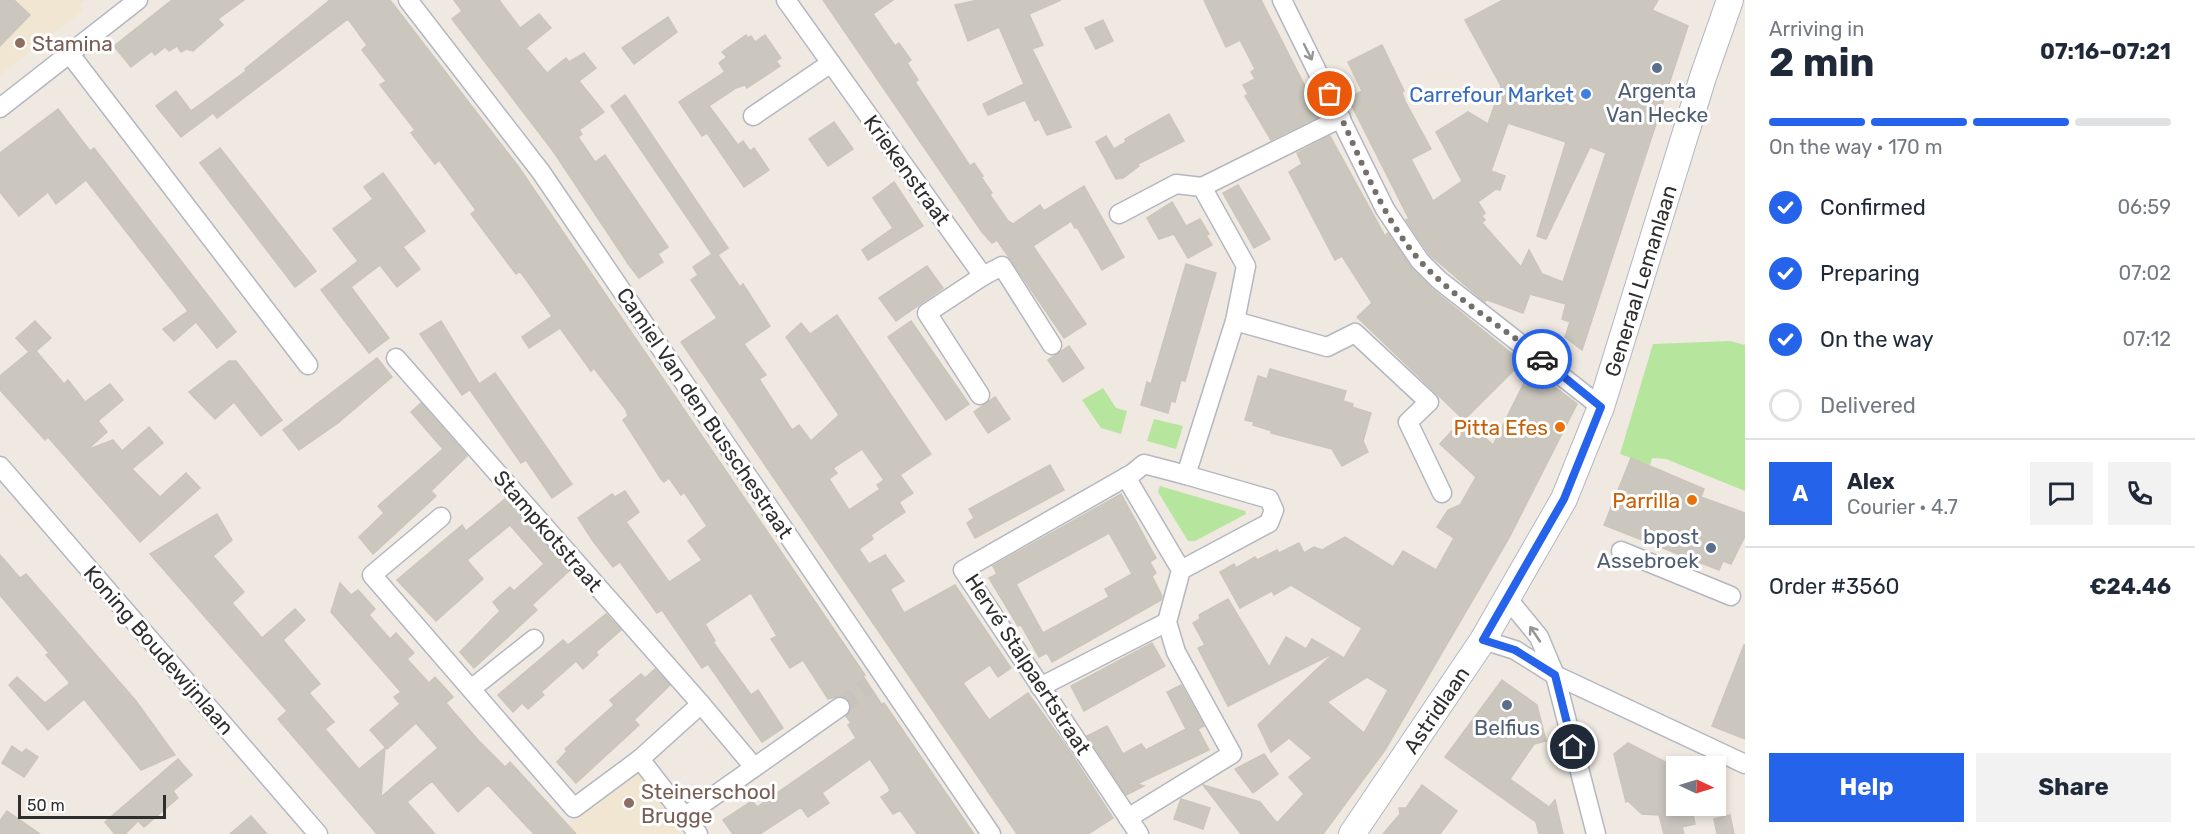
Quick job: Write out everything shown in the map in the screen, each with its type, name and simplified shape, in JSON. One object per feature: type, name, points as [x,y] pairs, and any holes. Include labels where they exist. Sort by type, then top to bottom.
[{"type":"main road","name":"Generaal Lemanlaan","points":[[1512,591],[1564,499],[1601,407],[1703,77],[1730,0]]},
{"type":"main road","name":"Astridlaan","points":[[1352,834],[1483,640],[1512,591]]},
{"type":"street","points":[[0,108],[138,0]]},
{"type":"street","name":"Camiel Van den Busschestraat","points":[[408,0],[537,166],[876,680],[991,834]]},
{"type":"street","name":"Kriekenstraat","points":[[786,0],[983,276]]},
{"type":"street","points":[[1282,0],[1385,209],[1420,261],[1439,280],[1601,407]]},
{"type":"street","points":[[69,53],[308,365]]},
{"type":"street","points":[[753,116],[831,63]]},
{"type":"street","points":[[1119,214],[1176,184],[1202,187],[1341,118]]},
{"type":"street","points":[[1186,474],[1235,321],[1246,266],[1202,187]]},
{"type":"street","points":[[980,395],[927,313],[1002,266],[1052,345]]},
{"type":"street","points":[[1235,321],[1327,347],[1354,333],[1429,402],[1408,422],[1442,493]]},
{"type":"street","name":"Stampkotstraat","points":[[396,358],[754,767]]},
{"type":"street","name":"Hervé Stalpaertstraat","points":[[1139,834],[963,570],[1126,477],[1144,464],[1269,498],[1274,510],[1269,523],[1181,570]]},
{"type":"street","name":"Koning Boudewijnlaan","points":[[0,466],[318,834]]},
{"type":"street","points":[[1126,477],[1181,570],[1167,622],[1176,652],[1232,754],[1128,818]]},
{"type":"street","points":[[441,516],[372,575],[574,808],[639,759],[701,704]]},
{"type":"street","points":[[1620,551],[1731,596]]},
{"type":"street","points":[[1512,591],[1539,637],[1555,675],[1596,834]]},
{"type":"street","points":[[1040,687],[1167,622]]},
{"type":"street","points":[[471,689],[534,639]]},
{"type":"street","points":[[1483,640],[1515,650],[1555,675],[1745,764]]},
{"type":"street","points":[[684,817],[840,707]]},
{"type":"street","points":[[639,759],[698,834]]},
{"type":"shaded area","name":"Stamina","points":[[0,0],[85,0],[80,4],[82,11],[0,75]]},
{"type":"shaded area","name":"Steinerschool Brugge","points":[[639,771],[681,834],[557,834]]},
{"type":"green space","points":[[1730,341],[1745,345],[1745,491],[1666,459],[1652,458],[1650,465],[1620,454],[1653,344]]},
{"type":"green space","points":[[1103,388],[1116,408],[1127,411],[1121,434],[1101,428],[1082,400]]},
{"type":"green space","points":[[1154,419],[1183,426],[1176,449],[1147,441]]},
{"type":"green space","points":[[1160,486],[1245,511],[1246,514],[1195,541],[1188,541],[1158,492]]},
{"type":"building","points":[[0,0],[14,0],[30,15],[0,46]]},
{"type":"building","points":[[172,0],[244,0],[218,19],[223,25],[193,51],[186,49],[181,52],[177,46],[169,51],[165,47],[155,55],[152,51],[131,67],[114,46]]},
{"type":"building","points":[[330,0],[390,0],[518,166],[865,675],[863,676],[882,705],[884,703],[974,834],[917,834],[900,810],[893,814],[881,797],[890,791],[870,759],[822,793],[829,803],[808,817],[801,807],[760,834],[733,834],[723,820],[752,801],[757,807],[856,738],[848,725],[851,723],[846,716],[850,711],[849,701],[840,696],[828,699],[803,660],[790,668],[771,639],[777,636],[751,593],[705,624],[715,641],[713,642],[751,695],[758,690],[783,728],[762,742],[708,664],[702,668],[662,610],[657,613],[620,562],[613,567],[593,541],[578,518],[612,494],[615,497],[625,491],[639,512],[626,522],[669,582],[702,560],[688,541],[707,526],[684,492],[681,495],[669,478],[664,482],[661,479],[623,420],[628,416],[626,410],[594,368],[591,371],[560,328],[529,348],[522,337],[552,316],[522,274],[519,272],[516,274],[471,214],[476,210],[439,160],[435,164],[411,133],[415,130],[380,85],[386,81],[362,50],[367,45],[348,19],[217,118],[213,113],[181,137],[156,106],[176,91],[191,111],[246,71],[245,69]]},
{"type":"building","points":[[454,0],[499,0],[520,28],[539,14],[551,28],[526,48],[547,73],[566,58],[569,62],[584,53],[596,68],[579,81],[604,112],[579,130],[582,134],[578,137],[595,162],[605,155],[668,247],[658,254],[663,262],[639,278],[553,151],[452,19],[462,11]]},
{"type":"building","points":[[823,0],[893,0],[873,14],[895,46],[899,43],[911,60],[907,63],[918,80],[915,82],[970,166],[974,163],[983,176],[981,177],[992,193],[990,195],[1008,221],[1013,224],[1040,205],[1044,211],[1084,186],[1124,257],[1102,270],[1077,227],[1075,228],[1071,221],[1033,246],[1086,324],[1064,338],[997,240],[992,243],[982,232]]},
{"type":"building","points":[[978,0],[1061,0],[1029,14],[1043,45],[1032,49],[1071,127],[1047,135],[1039,119],[1035,121],[1025,100],[988,115],[983,104],[1024,84],[999,27],[968,41],[955,5]]},
{"type":"building","points":[[1204,0],[1261,0],[1320,116],[1271,140],[1245,96],[1248,94],[1243,85],[1255,79],[1251,72],[1255,69],[1240,40],[1226,47]]},
{"type":"building","points":[[1503,0],[1658,0],[1652,10],[1688,26],[1582,350],[1565,337],[1570,322],[1562,319],[1566,304],[1530,294],[1523,313],[1485,299],[1485,302],[1429,254],[1406,220],[1409,219],[1348,98],[1362,91],[1348,62],[1382,45],[1404,91],[1402,92],[1405,101],[1431,149],[1411,159],[1433,201],[1462,181],[1436,132],[1468,112],[1488,124],[1501,86],[1465,20]],"holes":[[[1508,123],[1566,142],[1537,236],[1546,239],[1590,147],[1606,153],[1563,282],[1542,274],[1529,250],[1521,267],[1482,223],[1485,220],[1482,216],[1485,213],[1478,202],[1496,189],[1500,190],[1505,176],[1491,171]]]},
{"type":"building","points":[[668,17],[677,32],[634,64],[622,48]]},
{"type":"building","points":[[1103,20],[1113,41],[1096,49],[1085,28]]},
{"type":"building","points":[[746,35],[748,38],[751,36],[755,42],[765,35],[781,58],[776,61],[780,66],[747,88],[745,85],[736,88],[709,106],[738,145],[743,141],[750,151],[754,148],[769,170],[744,187],[707,133],[702,136],[679,102],[725,72],[719,63],[727,57],[722,52]]},
{"type":"building","points":[[625,95],[728,248],[718,255],[740,287],[743,284],[770,326],[744,344],[766,375],[759,379],[792,430],[799,425],[811,441],[839,415],[786,337],[801,323],[810,334],[837,315],[931,454],[900,475],[913,493],[899,502],[905,512],[871,535],[873,539],[859,549],[869,564],[885,555],[904,581],[890,589],[904,613],[955,585],[1011,668],[998,677],[990,665],[963,683],[989,720],[1028,693],[1069,750],[1113,818],[1088,834],[1017,834],[681,342],[717,318],[691,280],[698,275],[693,267],[712,254],[611,106]],"holes":[[[862,449],[884,480],[877,485],[880,489],[849,510],[829,479],[837,473],[833,468]]]},
{"type":"building","points":[[58,109],[90,151],[94,148],[236,332],[217,348],[196,322],[174,341],[163,329],[188,311],[86,180],[56,204],[48,192],[19,216],[0,192],[0,153]]},
{"type":"building","points":[[1169,114],[1184,141],[1138,164],[1139,166],[1123,178],[1116,179],[1096,142],[1106,136],[1114,149],[1126,142],[1125,139]]},
{"type":"building","points":[[834,122],[853,149],[828,166],[809,139]]},
{"type":"building","points":[[1330,136],[1385,236],[1388,233],[1412,269],[1432,289],[1522,362],[1465,419],[1493,445],[1531,369],[1577,404],[1509,538],[1385,750],[1323,834],[1241,834],[1203,785],[1260,802],[1277,823],[1304,794],[1289,777],[1312,758],[1289,738],[1271,752],[1258,725],[1334,653],[1228,706],[1198,648],[1205,645],[1193,623],[1200,619],[1199,615],[1228,599],[1269,667],[1286,637],[1306,649],[1312,639],[1344,658],[1362,628],[1291,585],[1274,595],[1272,591],[1240,608],[1220,572],[1234,564],[1236,568],[1255,557],[1257,560],[1277,550],[1279,553],[1299,543],[1304,553],[1314,547],[1322,550],[1345,537],[1393,567],[1403,551],[1436,570],[1454,538],[1437,527],[1448,510],[1460,505],[1476,477],[1440,444],[1463,419],[1357,317],[1372,303],[1342,256],[1335,260],[1289,172],[1302,164],[1297,153]],"holes":[[[1367,677],[1388,690],[1364,733],[1327,702]]]},
{"type":"building","points":[[220,148],[316,271],[295,287],[200,163]]},
{"type":"building","points":[[383,173],[425,231],[403,247],[420,269],[397,287],[380,265],[351,287],[389,338],[369,353],[321,290],[358,261],[333,229],[373,199],[364,187]]},
{"type":"building","points":[[894,182],[923,226],[868,260],[862,250],[893,228],[873,198]]},
{"type":"building","points":[[1238,185],[1270,239],[1254,248],[1223,193]]},
{"type":"building","points":[[1172,202],[1186,226],[1200,219],[1209,234],[1206,235],[1212,245],[1188,258],[1174,234],[1159,239],[1147,218]]},
{"type":"building","points":[[1186,264],[1216,273],[1185,381],[1181,380],[1175,402],[1171,401],[1168,413],[1141,405],[1147,382],[1151,384]]},
{"type":"building","points":[[927,266],[943,288],[896,321],[879,298]]},
{"type":"building","points":[[35,321],[51,338],[36,351],[64,384],[68,380],[85,402],[110,384],[123,400],[98,421],[107,432],[87,450],[113,440],[122,451],[149,427],[163,443],[132,469],[160,497],[186,473],[200,488],[140,542],[48,437],[45,440],[0,390],[0,376],[29,352],[16,338]]},
{"type":"building","points":[[441,321],[479,384],[495,373],[572,484],[552,498],[526,460],[521,463],[470,390],[477,385],[462,395],[420,334]]},
{"type":"building","points":[[911,321],[969,404],[946,420],[888,337]]},
{"type":"building","points":[[1069,346],[1084,368],[1063,382],[1048,360]]},
{"type":"building","points":[[377,358],[392,377],[338,423],[299,450],[283,430]]},
{"type":"building","points":[[229,361],[236,361],[282,420],[261,436],[234,402],[215,419],[189,392]]},
{"type":"building","points":[[1270,369],[1346,391],[1343,401],[1353,404],[1352,407],[1371,413],[1363,441],[1368,452],[1342,466],[1332,449],[1271,433],[1272,431],[1253,425],[1254,422],[1245,420],[1258,376],[1267,379]]},
{"type":"building","points":[[995,397],[1010,419],[988,433],[974,412]]},
{"type":"building","points":[[421,403],[467,456],[431,491],[436,496],[373,554],[359,537],[384,513],[378,506],[443,449],[411,412]]},
{"type":"building","points":[[1631,458],[1704,489],[1701,497],[1745,513],[1745,536],[1731,564],[1723,561],[1719,570],[1604,525]]},
{"type":"building","points":[[1050,465],[1064,490],[975,538],[967,523],[974,518],[969,509]]},
{"type":"building","points":[[1121,494],[1156,558],[1150,562],[1156,573],[1152,576],[1162,596],[1161,600],[1052,662],[1047,653],[1039,657],[1021,625],[1018,626],[989,578],[997,574],[993,566]],"holes":[[[1109,533],[1132,574],[1105,589],[1109,597],[1043,633],[1016,584]]]},
{"type":"building","points":[[505,499],[569,571],[532,605],[537,610],[474,668],[460,652],[500,611],[493,602],[510,587],[514,591],[544,564],[510,525],[467,560],[483,579],[436,621],[397,580],[462,525],[466,531]]},
{"type":"building","points":[[217,514],[232,540],[213,556],[244,592],[232,603],[262,638],[295,609],[305,620],[283,640],[320,684],[309,693],[334,722],[325,729],[359,769],[385,748],[381,797],[438,748],[416,723],[387,749],[370,730],[400,704],[394,697],[401,692],[331,612],[340,583],[351,595],[358,590],[375,609],[369,615],[390,639],[396,633],[414,653],[407,659],[429,683],[435,677],[453,697],[446,703],[478,740],[505,767],[510,762],[576,834],[534,834],[488,785],[458,812],[432,781],[407,802],[435,834],[377,834],[278,719],[287,711],[150,554]]},
{"type":"building","points":[[0,555],[20,578],[26,574],[136,701],[175,755],[141,770],[84,699],[48,730],[9,685],[17,677],[45,703],[70,683],[46,655],[49,653],[0,595]]},
{"type":"building","points":[[606,614],[621,630],[596,652],[598,655],[583,669],[576,661],[541,692],[544,695],[528,709],[522,703],[513,712],[498,695],[563,640],[568,645]]},
{"type":"building","points":[[1152,643],[1165,666],[1084,711],[1071,686]]},
{"type":"building","points":[[1745,645],[1745,739],[1712,726]]},
{"type":"building","points":[[655,669],[670,685],[634,720],[639,725],[576,783],[557,762],[567,751],[565,749],[614,705],[610,700],[641,674],[645,678]]},
{"type":"building","points":[[1502,680],[1537,705],[1546,741],[1534,744],[1510,779],[1549,807],[1555,800],[1563,834],[1539,834],[1536,822],[1445,757]]},
{"type":"building","points":[[1181,685],[1204,726],[1198,729],[1209,750],[1137,784],[1144,786],[1126,795],[1087,736],[1107,726],[1123,754],[1141,744],[1146,750],[1186,729],[1167,692]]},
{"type":"building","points":[[1628,743],[1666,762],[1666,816],[1693,816],[1695,824],[1682,827],[1684,834],[1664,834],[1659,815],[1642,814],[1628,801],[1626,802],[1614,754]]},
{"type":"building","points":[[12,746],[22,753],[26,749],[38,757],[24,777],[2,763]]},
{"type":"building","points":[[1264,754],[1278,774],[1253,793],[1235,769]]},
{"type":"building","points":[[178,759],[192,775],[173,791],[178,798],[144,827],[138,821],[125,834],[115,834],[105,822]]},
{"type":"building","points":[[1422,785],[1457,811],[1440,834],[1383,834],[1400,814],[1399,808],[1406,808]]},
{"type":"building","points":[[1181,799],[1210,808],[1203,829],[1174,819]]},
{"type":"building","points":[[7,811],[40,834],[0,834],[0,821]]},
{"type":"building","points":[[1730,815],[1734,834],[1717,834],[1714,819]]},
{"type":"building","points":[[251,816],[267,834],[230,834]]},
{"type":"tunnel","points":[[840,707],[869,685]]},
{"type":"way so far","points":[[1330,94],[1385,209],[1401,236],[1420,261],[1439,280],[1542,359]]},
{"type":"place","name":"Stamina","points":[[20,43]]},
{"type":"place","name":"Argenta Van Hecke","points":[[1657,68]]},
{"type":"place","name":"Carrefour Market","points":[[1586,94]]},
{"type":"place","name":"Pitta Efes","points":[[1560,427]]},
{"type":"place","name":"Parrilla","points":[[1692,500]]},
{"type":"place","name":"bpost Assebroek","points":[[1711,548]]},
{"type":"place","name":"Belfius","points":[[1507,705]]},
{"type":"place","name":"Steinerschool Brugge","points":[[629,803]]},
{"type":"route","points":[[1542,359],[1601,407],[1564,499],[1483,640],[1515,650],[1555,675],[1573,747]]}]
